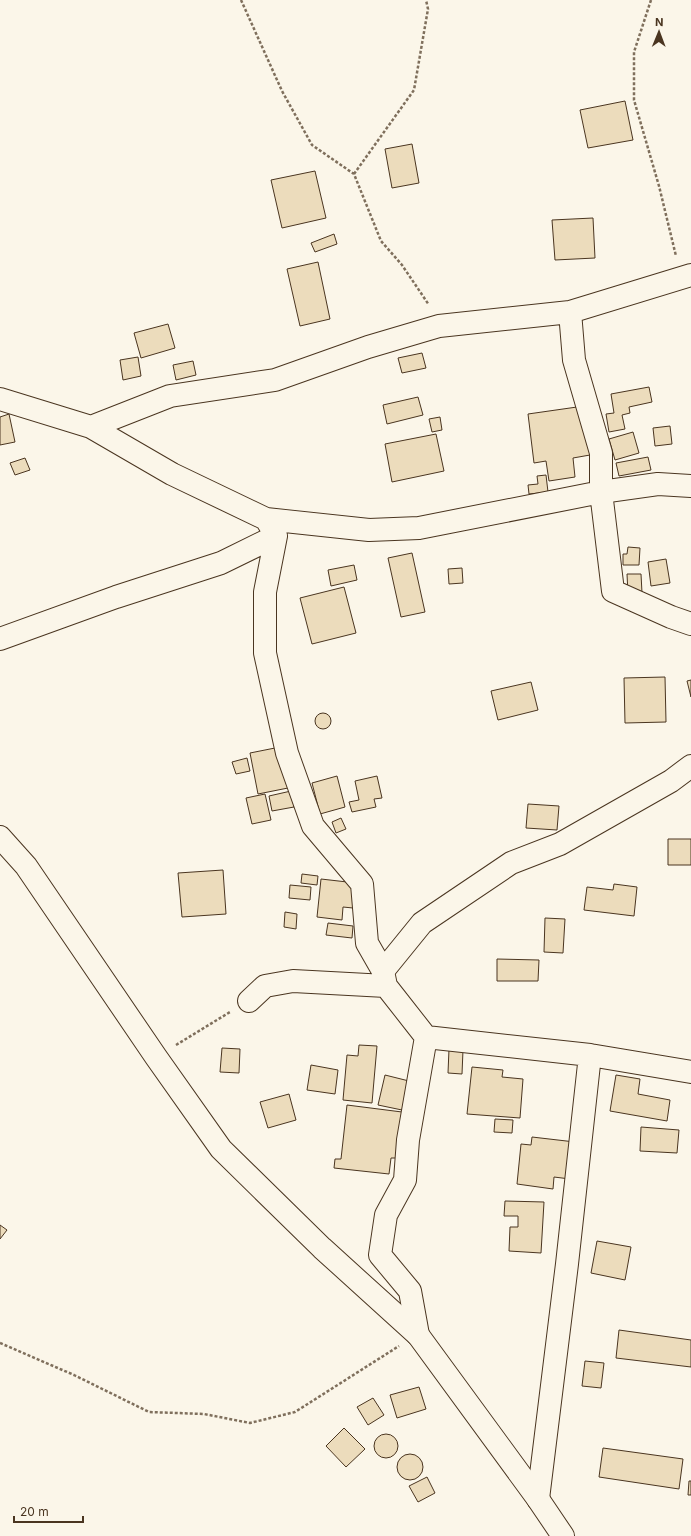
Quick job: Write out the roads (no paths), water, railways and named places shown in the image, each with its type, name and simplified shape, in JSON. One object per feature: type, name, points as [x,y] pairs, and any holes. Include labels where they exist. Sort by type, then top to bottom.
[{"type":"street","points":[[90,427],[170,396],[275,380],[368,347],[439,326],[570,312],[686,277]]},
{"type":"street","points":[[570,312],[574,360],[601,453],[601,492],[613,591],[671,617],[691,624]]},
{"type":"street","points":[[0,399],[90,427],[172,474],[271,527],[369,530],[419,528],[601,492],[658,484],[691,486]]},
{"type":"street","points":[[0,639],[116,597],[221,564],[271,527]]},
{"type":"street","points":[[271,527],[265,592],[265,653],[288,753],[313,826],[362,884],[367,943],[384,978],[426,1037],[408,1140],[405,1180],[386,1215],[380,1255],[410,1291],[418,1335]]},
{"type":"street","points":[[384,978],[422,923],[511,863],[560,844],[671,781],[691,766]]},
{"type":"street","points":[[0,837],[26,866],[156,1057],[221,1149],[322,1248],[418,1335],[538,1499],[563,1536]]},
{"type":"street","points":[[249,1001],[266,986],[293,981],[384,978]]},
{"type":"street","points":[[426,1037],[590,1055],[691,1072]]},
{"type":"street","points":[[538,1499],[567,1264],[590,1055]]}]
